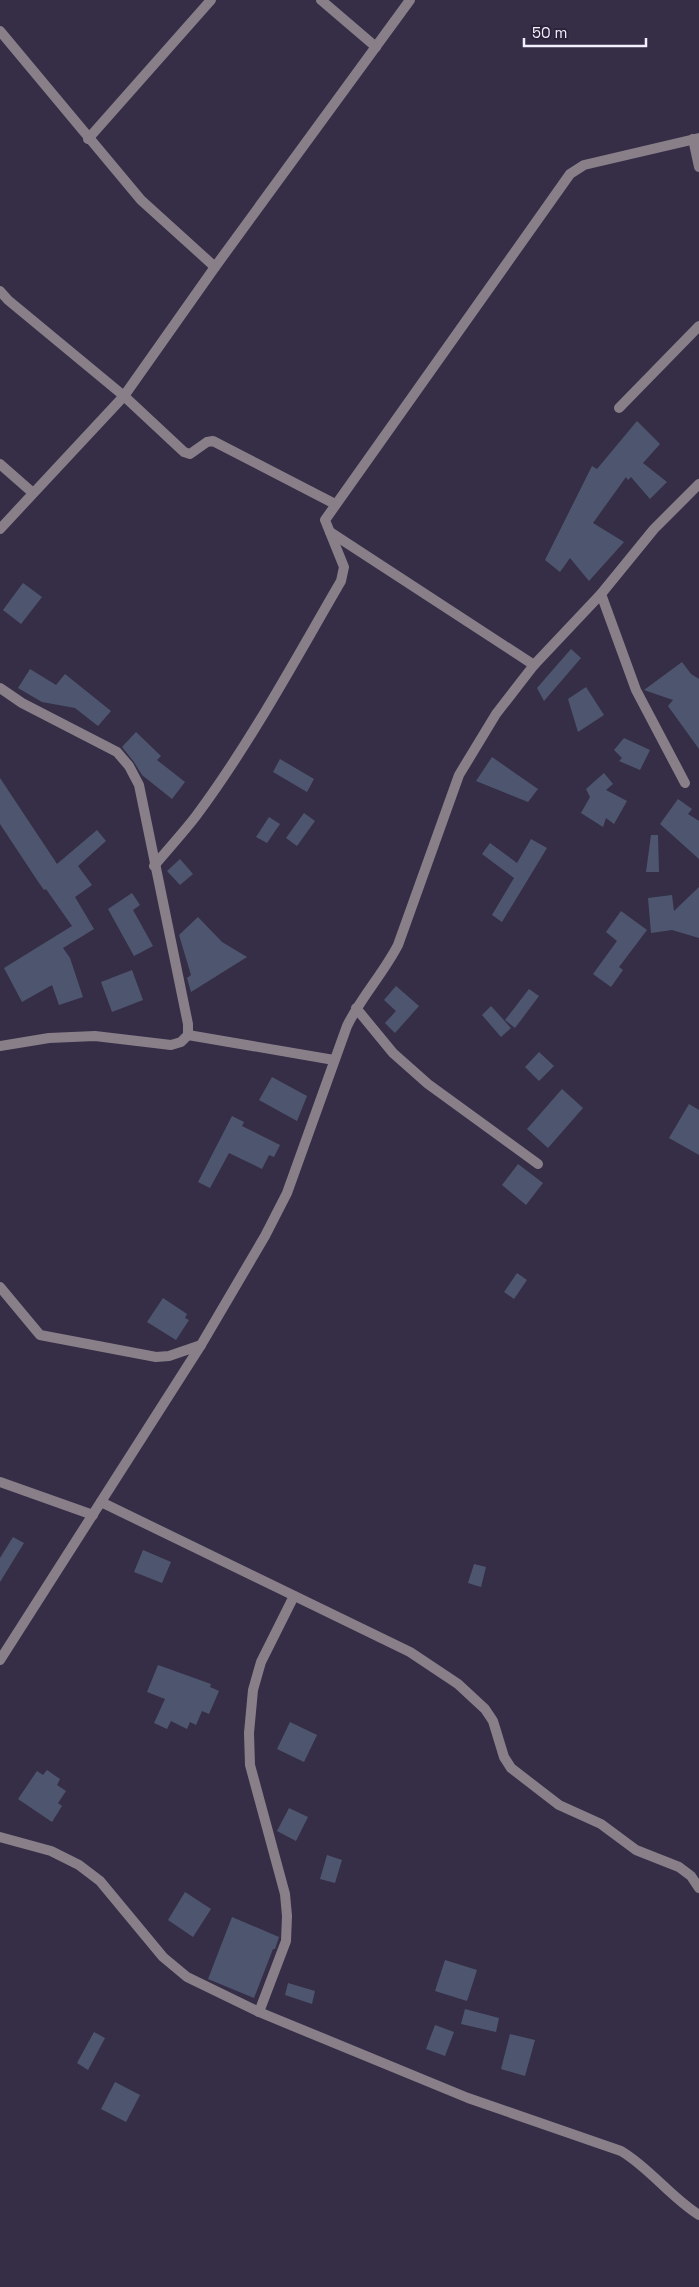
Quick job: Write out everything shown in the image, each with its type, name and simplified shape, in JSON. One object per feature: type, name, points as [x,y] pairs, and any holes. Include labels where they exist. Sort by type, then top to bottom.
[{"type":"street","points":[[88,139],[211,0]]},
{"type":"street","points":[[321,0],[376,47]]},
{"type":"street","points":[[0,529],[124,396],[215,267],[410,0]]},
{"type":"street","points":[[0,31],[88,139],[141,200],[215,267]]},
{"type":"street","points":[[154,866],[195,817],[228,771],[261,719],[341,581],[344,567],[325,520],[570,174],[584,165],[696,139],[699,167]]},
{"type":"street","points":[[0,291],[8,300],[124,396],[184,452],[190,454],[207,442],[213,441],[335,504]]},
{"type":"street","points":[[619,408],[699,326]]},
{"type":"street","points":[[0,464],[33,493]]},
{"type":"street","points":[[0,1660],[201,1344],[265,1236],[287,1193],[334,1060],[356,1008],[388,964],[398,946],[460,775],[496,714],[534,665],[601,594],[654,529],[699,484]]},
{"type":"street","points":[[330,532],[534,665]]},
{"type":"street","points":[[601,594],[636,690],[685,783]]},
{"type":"street","points":[[0,688],[22,703],[117,752],[129,766],[140,785],[154,866],[188,1024],[188,1035],[181,1042],[171,1046],[95,1036],[49,1038],[0,1046]]},
{"type":"street","points":[[356,1008],[393,1053],[428,1084],[538,1164]]},
{"type":"street","points":[[188,1035],[334,1060]]},
{"type":"street","points":[[0,1287],[40,1335],[156,1357],[169,1356],[201,1344]]},
{"type":"street","points":[[0,1482],[92,1515]]},
{"type":"street","points":[[101,1502],[410,1652],[458,1684],[485,1709],[493,1721],[504,1757],[511,1768],[559,1805],[601,1824],[636,1850],[679,1867],[691,1876],[699,1888]]},
{"type":"street","points":[[259,2012],[286,1941],[287,1916],[285,1894],[250,1765],[249,1733],[253,1690],[261,1662],[294,1596]]},
{"type":"street","points":[[0,1837],[52,1851],[79,1865],[100,1881],[163,1957],[187,1977],[259,2012],[468,2098],[621,2151],[634,2158],[683,2204],[699,2215]]},
{"type":"building","points":[[637,421],[660,444],[643,463],[667,482],[650,499],[631,477],[628,480],[626,477],[593,523],[624,542],[589,581],[570,558],[560,572],[545,560],[592,466],[597,469]]},
{"type":"building","points":[[23,583],[42,597],[21,624],[3,610]]},
{"type":"building","points":[[571,649],[581,658],[544,701],[537,688]]},
{"type":"building","points":[[682,662],[691,674],[699,679],[699,749],[668,706],[673,700],[644,690]]},
{"type":"building","points":[[30,669],[56,685],[65,674],[111,711],[98,726],[75,708],[42,702],[18,688]]},
{"type":"building","points":[[586,687],[604,715],[578,732],[568,699]]},
{"type":"building","points":[[136,732],[161,756],[157,760],[185,782],[172,799],[142,775],[122,747]]},
{"type":"building","points":[[624,738],[650,750],[640,770],[619,761],[622,758],[614,750]]},
{"type":"building","points":[[492,757],[538,789],[528,802],[476,781]]},
{"type":"building","points":[[280,759],[314,779],[307,792],[273,772]]},
{"type":"building","points":[[604,773],[613,784],[606,790],[627,801],[614,824],[606,818],[603,827],[581,813],[590,797],[586,789]]},
{"type":"building","points":[[0,778],[57,864],[97,830],[106,841],[78,866],[92,885],[75,897],[94,929],[63,948],[70,958],[83,997],[59,1005],[52,985],[22,1002],[4,968],[72,926],[46,889],[44,890],[0,824]]},
{"type":"building","points":[[678,799],[692,809],[688,814],[699,821],[699,859],[660,824]]},
{"type":"building","points":[[304,813],[315,821],[297,846],[286,838]]},
{"type":"building","points":[[269,817],[280,824],[267,843],[256,837]]},
{"type":"building","points":[[651,835],[658,835],[659,872],[646,872]]},
{"type":"building","points":[[531,839],[547,848],[502,922],[492,915],[514,878],[482,854],[490,843],[517,863]]},
{"type":"building","points":[[180,859],[193,874],[180,885],[167,871]]},
{"type":"building","points":[[699,887],[699,938],[672,930],[651,933],[648,898],[672,895],[674,911]]},
{"type":"building","points":[[132,893],[140,905],[133,910],[153,946],[134,956],[108,909]]},
{"type":"building","points":[[621,911],[647,930],[619,967],[623,970],[611,987],[593,974],[617,941],[606,932]]},
{"type":"building","points":[[198,917],[222,942],[247,957],[191,992],[187,978],[191,975],[179,935]]},
{"type":"building","points":[[132,970],[143,1000],[112,1012],[101,982]]},
{"type":"building","points":[[396,986],[419,1006],[395,1033],[385,1023],[396,1011],[384,1000]]},
{"type":"building","points":[[529,989],[539,996],[515,1028],[505,1020]]},
{"type":"building","points":[[491,1006],[511,1028],[501,1037],[482,1015]]},
{"type":"building","points":[[539,1052],[554,1066],[539,1081],[525,1067]]},
{"type":"building","points":[[272,1077],[307,1096],[297,1121],[259,1100]]},
{"type":"building","points":[[562,1089],[583,1108],[548,1148],[527,1129]]},
{"type":"building","points":[[689,1104],[699,1110],[699,1155],[669,1138]]},
{"type":"building","points":[[232,1116],[244,1122],[242,1126],[280,1145],[274,1157],[269,1155],[262,1169],[229,1153],[210,1188],[198,1182]]},
{"type":"building","points":[[518,1164],[543,1183],[526,1205],[502,1185]]},
{"type":"building","points":[[517,1273],[527,1280],[514,1299],[504,1292]]},
{"type":"building","points":[[163,1298],[187,1314],[185,1318],[189,1320],[176,1340],[147,1322]]},
{"type":"building","points":[[13,1537],[24,1543],[0,1582],[0,1558]]},
{"type":"building","points":[[143,1550],[171,1562],[162,1583],[134,1572]]},
{"type":"building","points":[[474,1564],[486,1567],[481,1587],[468,1583]]},
{"type":"building","points":[[158,1665],[211,1684],[210,1687],[219,1691],[209,1714],[202,1711],[196,1725],[190,1722],[187,1729],[171,1721],[167,1729],[154,1723],[165,1699],[147,1692]]},
{"type":"building","points":[[290,1722],[317,1735],[304,1762],[277,1749]]},
{"type":"building","points":[[47,1770],[60,1779],[57,1785],[66,1791],[58,1803],[62,1806],[52,1822],[18,1799],[37,1771],[43,1775]]},
{"type":"building","points":[[289,1808],[308,1817],[296,1841],[277,1831]]},
{"type":"building","points":[[327,1855],[342,1860],[335,1883],[320,1879]]},
{"type":"building","points":[[185,1892],[211,1909],[193,1937],[168,1920]]},
{"type":"building","points":[[232,1917],[279,1937],[254,1998],[208,1979]]},
{"type":"building","points":[[445,1960],[477,1970],[467,2001],[435,1991]]},
{"type":"building","points":[[288,1983],[315,1991],[312,2004],[285,1995]]},
{"type":"building","points":[[465,2009],[499,2018],[496,2032],[461,2024]]},
{"type":"building","points":[[435,2025],[454,2032],[445,2056],[426,2049]]},
{"type":"building","points":[[94,2032],[105,2038],[88,2070],[77,2063]]},
{"type":"building","points":[[510,2034],[535,2040],[525,2076],[501,2069]]},
{"type":"building","points":[[115,2082],[140,2095],[126,2122],[101,2109]]}]
